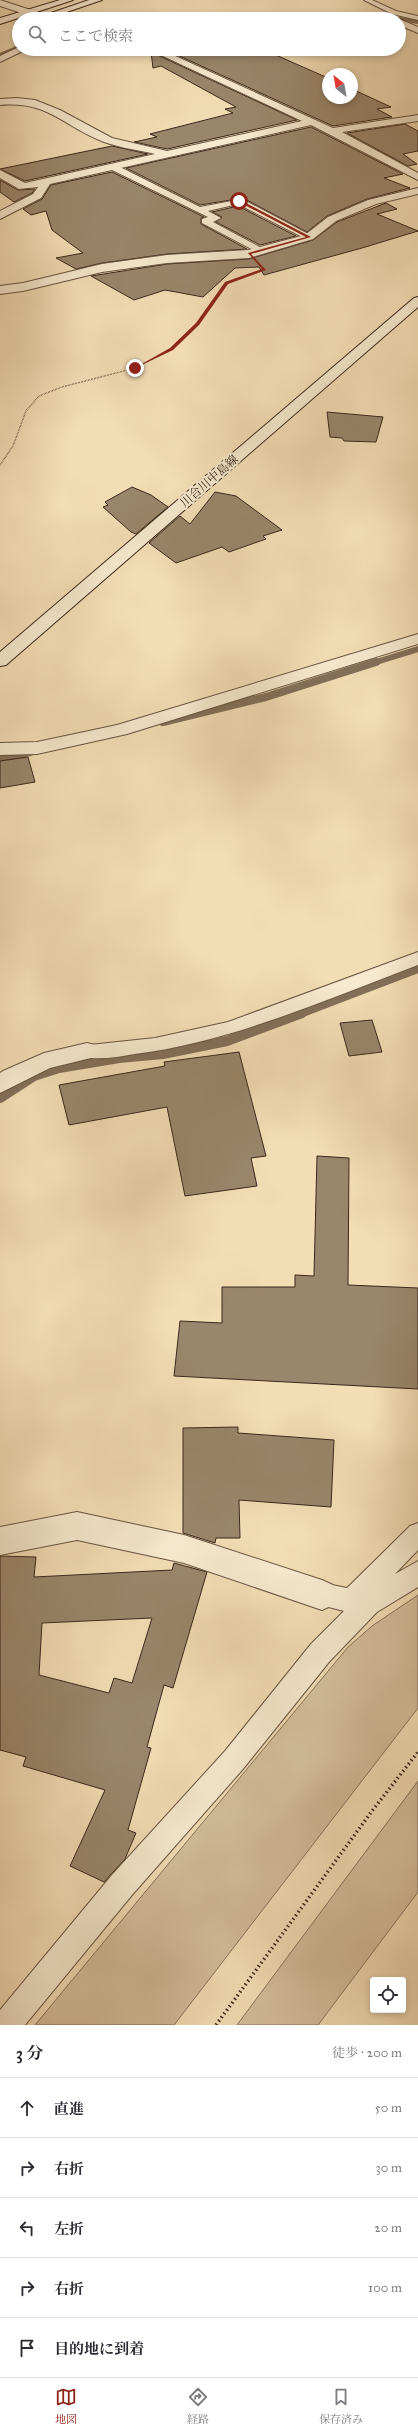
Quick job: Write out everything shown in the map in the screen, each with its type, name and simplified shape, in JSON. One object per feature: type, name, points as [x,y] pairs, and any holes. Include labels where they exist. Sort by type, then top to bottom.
[{"type":"street","points":[[31,12],[69,0]]},
{"type":"street","points":[[61,12],[98,0]]},
{"type":"street","points":[[0,3],[25,12]]},
{"type":"street","points":[[0,21],[12,18]]},
{"type":"street","points":[[406,23],[418,30]]},
{"type":"street","points":[[0,30],[12,26]]},
{"type":"street","points":[[0,59],[12,54]]},
{"type":"street","points":[[169,56],[207,72],[332,131],[418,177]]},
{"type":"street","points":[[0,102],[13,100],[37,102],[45,105],[82,128],[108,140],[150,148],[166,154]]},
{"type":"street","points":[[332,131],[418,118]]},
{"type":"street","points":[[0,173],[23,187],[312,122]]},
{"type":"street","points":[[0,216],[37,196],[45,183]]},
{"type":"street","points":[[0,290],[22,287],[116,266],[167,259],[249,254],[262,251],[309,237],[332,218],[372,202],[418,190]]},
{"type":"street","name":"川合川中島線","points":[[0,661],[418,301]]},
{"type":"street","points":[[0,749],[37,748],[121,730],[418,639]]},
{"type":"street","points":[[0,1084],[21,1070],[53,1057],[87,1051]]},
{"type":"street","points":[[0,1541],[77,1526],[184,1549],[322,1595]]},
{"type":"lane","points":[[367,0],[387,12]]},
{"type":"lane","points":[[406,18],[418,18]]},
{"type":"lane","points":[[114,167],[216,218],[205,222],[262,251]]},
{"type":"lane","points":[[198,210],[239,201],[309,237]]},
{"type":"lane","points":[[87,1051],[103,1052],[155,1045],[231,1028],[418,958]]},
{"type":"lane","points":[[6,2025],[122,1885],[234,1760],[360,1602],[418,1534]]},
{"type":"lane","points":[[322,1595],[360,1602],[418,1573]]},
{"type":"path","points":[[0,465],[13,446],[26,411],[39,396],[62,387],[135,368],[172,349],[198,324],[226,283],[265,270],[249,254]]},
{"type":"path","points":[[216,2025],[372,1810],[418,1752]]},
{"type":"shaded area","points":[[418,1595],[418,1708],[174,2025],[35,2025],[348,1647],[372,1626]]},
{"type":"shaded area","points":[[418,1781],[418,1892],[318,2025],[237,2025]]},
{"type":"building","points":[[152,56],[160,56],[297,120],[167,149],[134,142],[157,137],[150,134],[233,113],[225,109],[236,107],[161,66],[153,68]]},
{"type":"building","points":[[179,56],[278,56],[322,75],[322,104],[358,104],[358,92],[391,107],[377,109],[392,117],[333,126]]},
{"type":"building","points":[[405,124],[418,131],[418,151],[403,154],[417,164],[408,166],[347,133]]},
{"type":"building","points":[[311,127],[403,174],[384,178],[410,188],[367,199],[327,216],[307,232],[243,198],[200,205],[126,168]]},
{"type":"building","points":[[112,146],[148,154],[25,181],[0,169]]},
{"type":"building","points":[[112,172],[204,217],[201,218],[201,224],[247,249],[167,254],[102,263],[76,269],[56,258],[83,253],[52,230],[46,211],[31,215],[23,209],[42,199],[51,185]]},
{"type":"building","points":[[0,180],[18,190],[35,189],[32,193],[14,202],[0,192]]},
{"type":"building","points":[[386,203],[397,209],[377,214],[418,231],[264,275],[259,267],[235,268],[203,297],[165,290],[134,300],[91,276],[167,264],[249,259],[313,240],[337,222]]},
{"type":"building","points":[[238,206],[296,236],[260,245],[216,222],[222,217],[212,212]]},
{"type":"building","points":[[327,412],[383,417],[376,442],[344,441],[342,438],[330,437]]},
{"type":"building","points":[[132,487],[151,495],[168,507],[136,534],[131,532],[103,507],[108,505],[105,502]]},
{"type":"building","points":[[215,492],[236,496],[282,530],[263,536],[266,539],[229,552],[222,547],[176,563],[149,543],[180,516],[190,524]]},
{"type":"building","points":[[28,757],[35,782],[0,788],[0,761]]},
{"type":"building","points":[[372,1020],[382,1052],[349,1056],[340,1023]]},
{"type":"building","points":[[239,1052],[266,1156],[251,1158],[257,1186],[185,1196],[167,1107],[69,1125],[59,1085],[165,1066],[164,1062]]},
{"type":"building","points":[[317,1156],[349,1158],[348,1285],[418,1288],[418,1389],[174,1376],[180,1321],[222,1323],[222,1287],[295,1287],[295,1275],[314,1276]]},
{"type":"building","points":[[238,1427],[238,1433],[334,1440],[331,1507],[239,1500],[240,1538],[216,1538],[215,1543],[183,1533],[183,1428]]},
{"type":"building","points":[[0,1556],[36,1557],[34,1577],[172,1570],[174,1563],[207,1572],[173,1688],[164,1685],[147,1747],[151,1748],[128,1830],[136,1833],[125,1859],[104,1882],[70,1866],[105,1790],[23,1766],[26,1757],[0,1750]],"holes":[[[152,1618],[132,1683],[114,1678],[109,1693],[39,1675],[42,1623]]]},
{"type":"waterway","points":[[406,20],[418,22]]},
{"type":"waterway","points":[[0,55],[12,50]]},
{"type":"waterway","points":[[373,663],[418,649]]},
{"type":"waterway","points":[[163,722],[266,697],[376,662]]},
{"type":"waterway","points":[[0,759],[30,752]]},
{"type":"waterway","points":[[300,1014],[418,969]]},
{"type":"waterway","points":[[0,1098],[34,1076],[59,1068],[119,1058],[163,1054],[227,1041],[302,1013]]},
{"type":"route","points":[[135,368],[172,349],[198,324],[226,283],[265,270],[249,254],[309,237],[239,201]]}]
